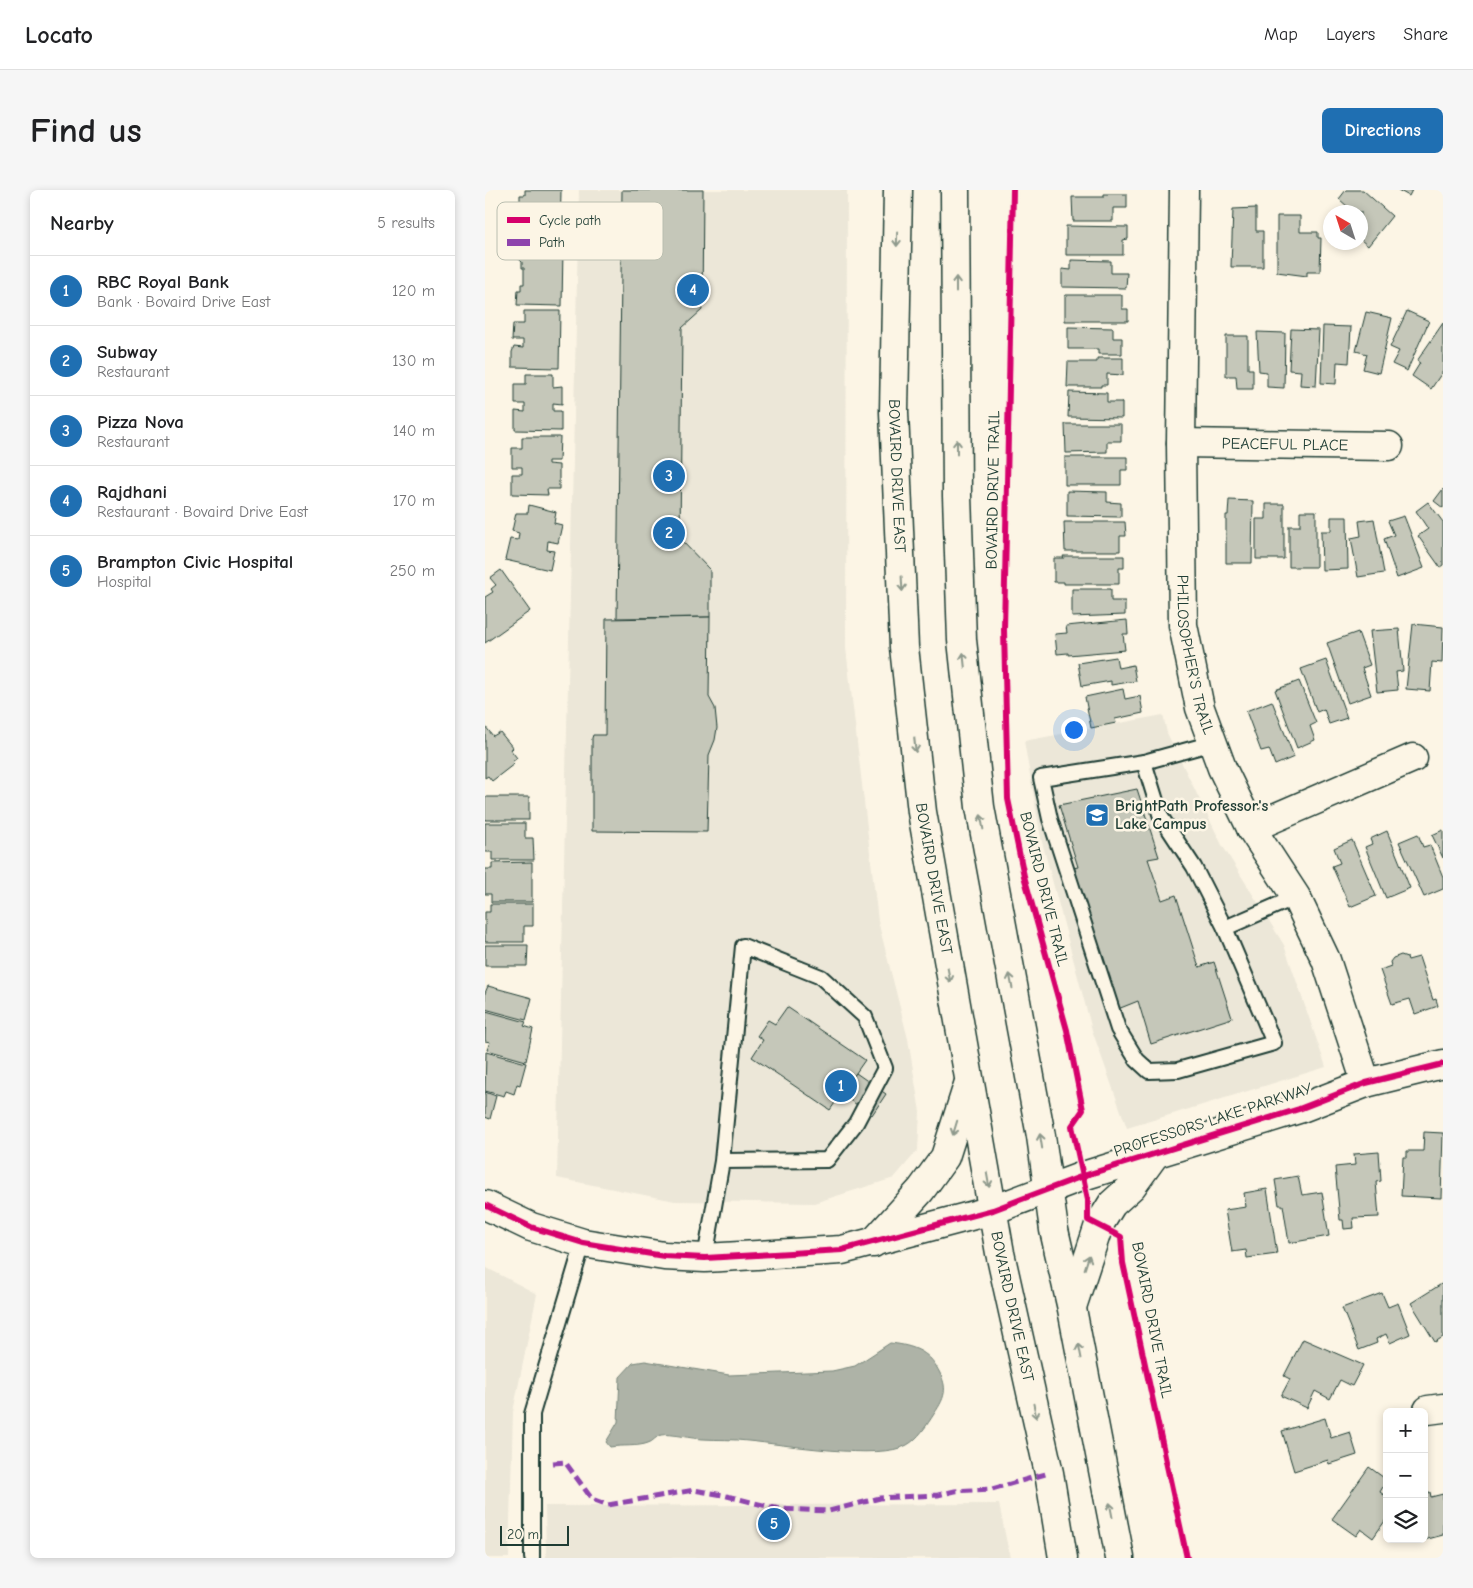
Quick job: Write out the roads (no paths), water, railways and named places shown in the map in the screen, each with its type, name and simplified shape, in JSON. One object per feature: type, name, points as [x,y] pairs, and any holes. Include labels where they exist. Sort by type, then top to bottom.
[{"type":"main road","name":"BOVAIRD DRIVE EAST","points":[[898,190],[894,412],[904,647],[921,812],[1000,1253],[1049,1473],[1063,1558]]},
{"type":"main road","points":[[955,190],[957,496],[961,640],[980,807],[1041,1136],[1054,1230],[1072,1309],[1120,1558]]},
{"type":"main road","name":"PHILOSOPHER'S TRAIL","points":[[1184,190],[1181,443],[1183,626],[1200,708],[1222,768],[1251,828],[1296,897],[1326,960],[1366,1083]]},
{"type":"main road","name":"PEACEFUL PLACE","points":[[1181,443],[1389,446]]},
{"type":"main road","points":[[1251,828],[1413,758]]},
{"type":"main road","name":"PROFESSORS LAKE PARKWAY","points":[[485,1205],[531,1227],[583,1243],[663,1256],[705,1258],[842,1250],[993,1210],[1048,1189],[1156,1153],[1299,1109],[1366,1083],[1443,1064]]},
{"type":"main road","points":[[873,1243],[921,1190],[945,1157],[969,1081]]},
{"type":"main road","points":[[1072,1309],[1099,1225],[1113,1204],[1133,1186],[1156,1153]]},
{"type":"lane","points":[[1144,762],[1161,818],[1194,867],[1225,928],[1274,1043],[1178,1070],[1149,1071],[1137,1060],[1119,1029],[1050,819],[1041,778],[1144,762],[1213,743]]},
{"type":"lane","points":[[1225,928],[1296,897]]},
{"type":"lane","points":[[705,1258],[722,1161],[743,946],[821,977],[865,1017],[885,1068],[856,1123],[827,1160],[722,1161]]},
{"type":"lane","points":[[532,1558],[532,1414],[583,1243]]},
{"type":"place","name":"Rajdhani","points":[[693,290]]},
{"type":"place","name":"Pizza Nova","points":[[669,476]]},
{"type":"place","name":"Subway","points":[[669,533]]},
{"type":"place","name":"BrightPath Professor's Lake Campus","points":[[1097,815]]},
{"type":"place","name":"RBC Royal Bank","points":[[841,1086]]},
{"type":"place","name":"Brampton Civic Hospital","points":[[774,1524]]}]
